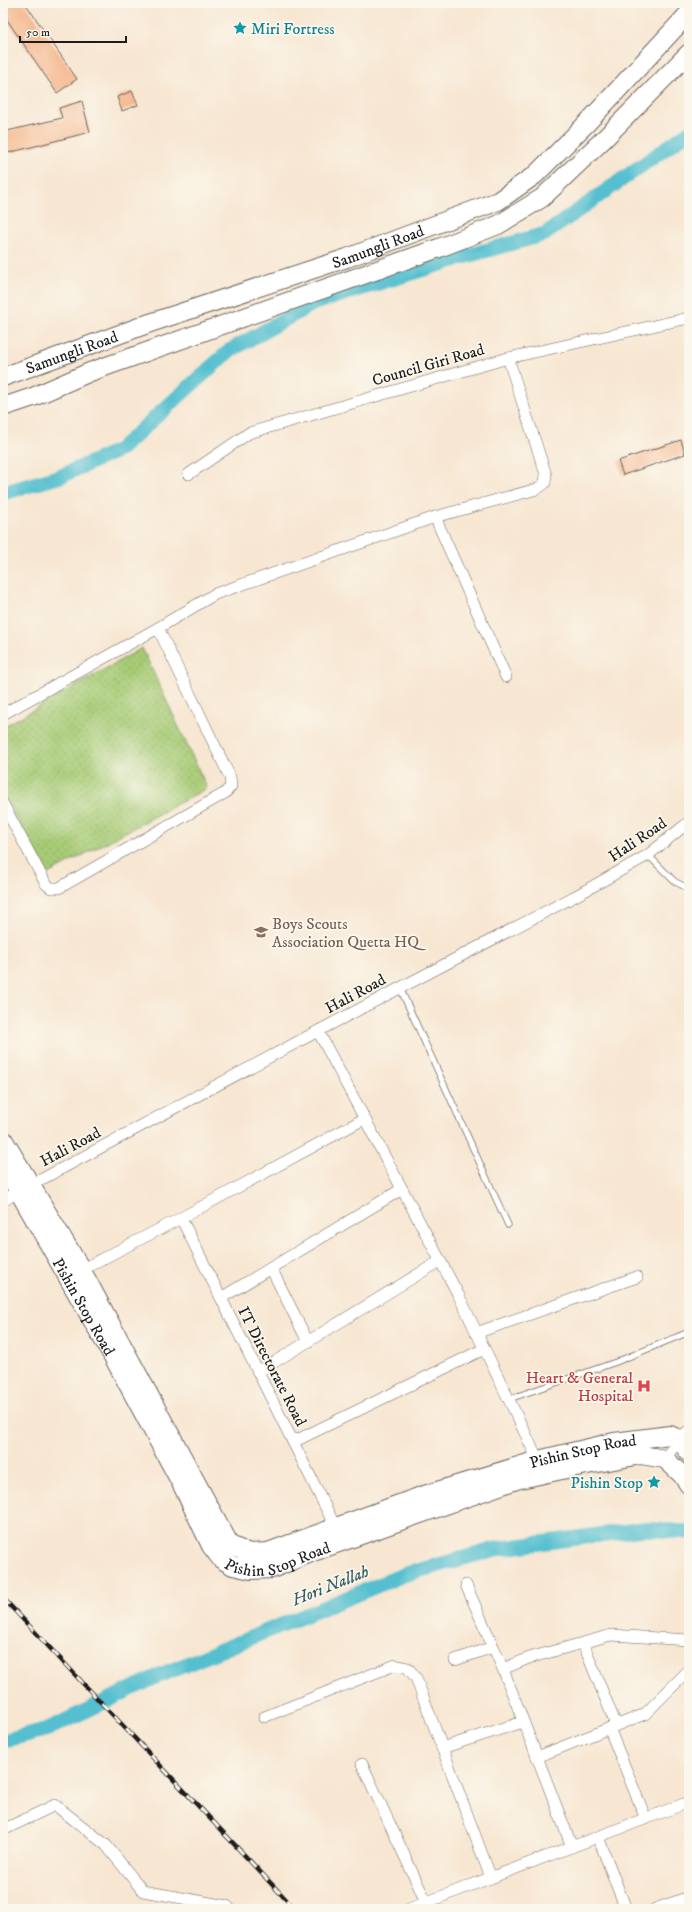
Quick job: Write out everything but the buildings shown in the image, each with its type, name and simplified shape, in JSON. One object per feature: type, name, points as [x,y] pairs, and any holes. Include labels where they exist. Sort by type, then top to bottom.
[{"type":"main road","name":"Samungli Road","points":[[3,377],[150,323],[347,258],[498,201],[535,175],[588,122],[689,13]]},
{"type":"main road","name":"Samungli Road","points":[[3,407],[90,372],[439,248],[498,225],[542,198],[605,138],[689,53]]},
{"type":"main road","name":"Pishin Stop Road","points":[[3,1140],[25,1188],[230,1545],[249,1553],[268,1552],[424,1495],[538,1460],[614,1442],[684,1434]]},
{"type":"main road","name":"Pishin Stop Road","points":[[3,1164],[25,1188]]},
{"type":"main road","name":"Pishin Stop Road","points":[[75,1273],[182,1485],[211,1546],[221,1559],[233,1566],[251,1570],[272,1569],[313,1552],[516,1480],[641,1455],[665,1459]]},
{"type":"main road","points":[[684,1434],[689,1453]]},
{"type":"main road","points":[[665,1459],[682,1475],[689,1485]]},
{"type":"street","name":"Council Giri Road","points":[[190,474],[249,433],[508,358],[689,318]]},
{"type":"street","points":[[3,714],[158,628],[215,594],[435,517],[537,489],[545,484],[546,475],[508,358]]},
{"type":"street","points":[[435,517],[506,677]]},
{"type":"street","points":[[3,804],[46,884],[52,888],[59,888],[225,793],[231,786],[230,777],[158,628]]},
{"type":"street","name":"Hali Road","points":[[3,1201],[318,1031],[581,893],[648,854],[689,822]]},
{"type":"street","points":[[318,1031],[440,1261],[538,1460]]},
{"type":"street","points":[[75,1273],[182,1218],[364,1119]]},
{"type":"street","points":[[221,1298],[402,1189]]},
{"type":"street","name":"IT Directorate Road","points":[[182,1218],[336,1528]]},
{"type":"street","points":[[258,1372],[440,1261]]},
{"type":"street","points":[[270,1268],[308,1342]]},
{"type":"street","points":[[476,1333],[637,1277]]},
{"type":"street","points":[[293,1442],[484,1349]]},
{"type":"street","points":[[665,1459],[684,1434]]},
{"type":"street","points":[[466,1585],[503,1670],[572,1848]]},
{"type":"street","points":[[503,1670],[529,1658],[611,1635],[689,1640]]},
{"type":"street","points":[[583,1643],[646,1819]]},
{"type":"street","points":[[455,1660],[493,1647]]},
{"type":"street","points":[[264,1718],[395,1665],[408,1668],[416,1678],[492,1878]]},
{"type":"street","points":[[537,1757],[645,1714],[689,1670]]},
{"type":"street","points":[[442,1748],[523,1722]]},
{"type":"street","points":[[362,1764],[426,1902]]},
{"type":"street","points":[[409,1909],[572,1848],[689,1802]]},
{"type":"street","points":[[3,1830],[55,1806],[106,1845],[143,1891],[227,1906],[230,1909]]},
{"type":"street","points":[[598,1837],[626,1909]]},
{"type":"street","points":[[654,1909],[689,1896]]},
{"type":"lane","points":[[648,854],[674,881],[689,889]]},
{"type":"lane","points":[[400,988],[508,1225]]},
{"type":"lane","points":[[509,1399],[616,1362],[689,1332]]},
{"type":"green space","points":[[142,648],[207,788],[46,875],[3,794],[3,727]]},
{"type":"waterway","points":[[3,493],[61,476],[119,450],[229,351],[314,303],[463,257],[545,234],[689,132]]},
{"type":"waterway","name":"Hori Nallah","points":[[3,1741],[48,1729],[158,1676],[403,1575],[496,1549],[643,1529],[689,1532]]},
{"type":"railway","points":[[3,1598],[295,1909]]},
{"type":"place","name":"Miri Fortress","points":[[240,28]]},
{"type":"place","name":"Boys Scouts Association Quetta HQ","points":[[261,932]]},
{"type":"place","name":"Heart & General Hospital","points":[[644,1386]]},
{"type":"place","name":"Pishin Stop","points":[[654,1482]]}]
